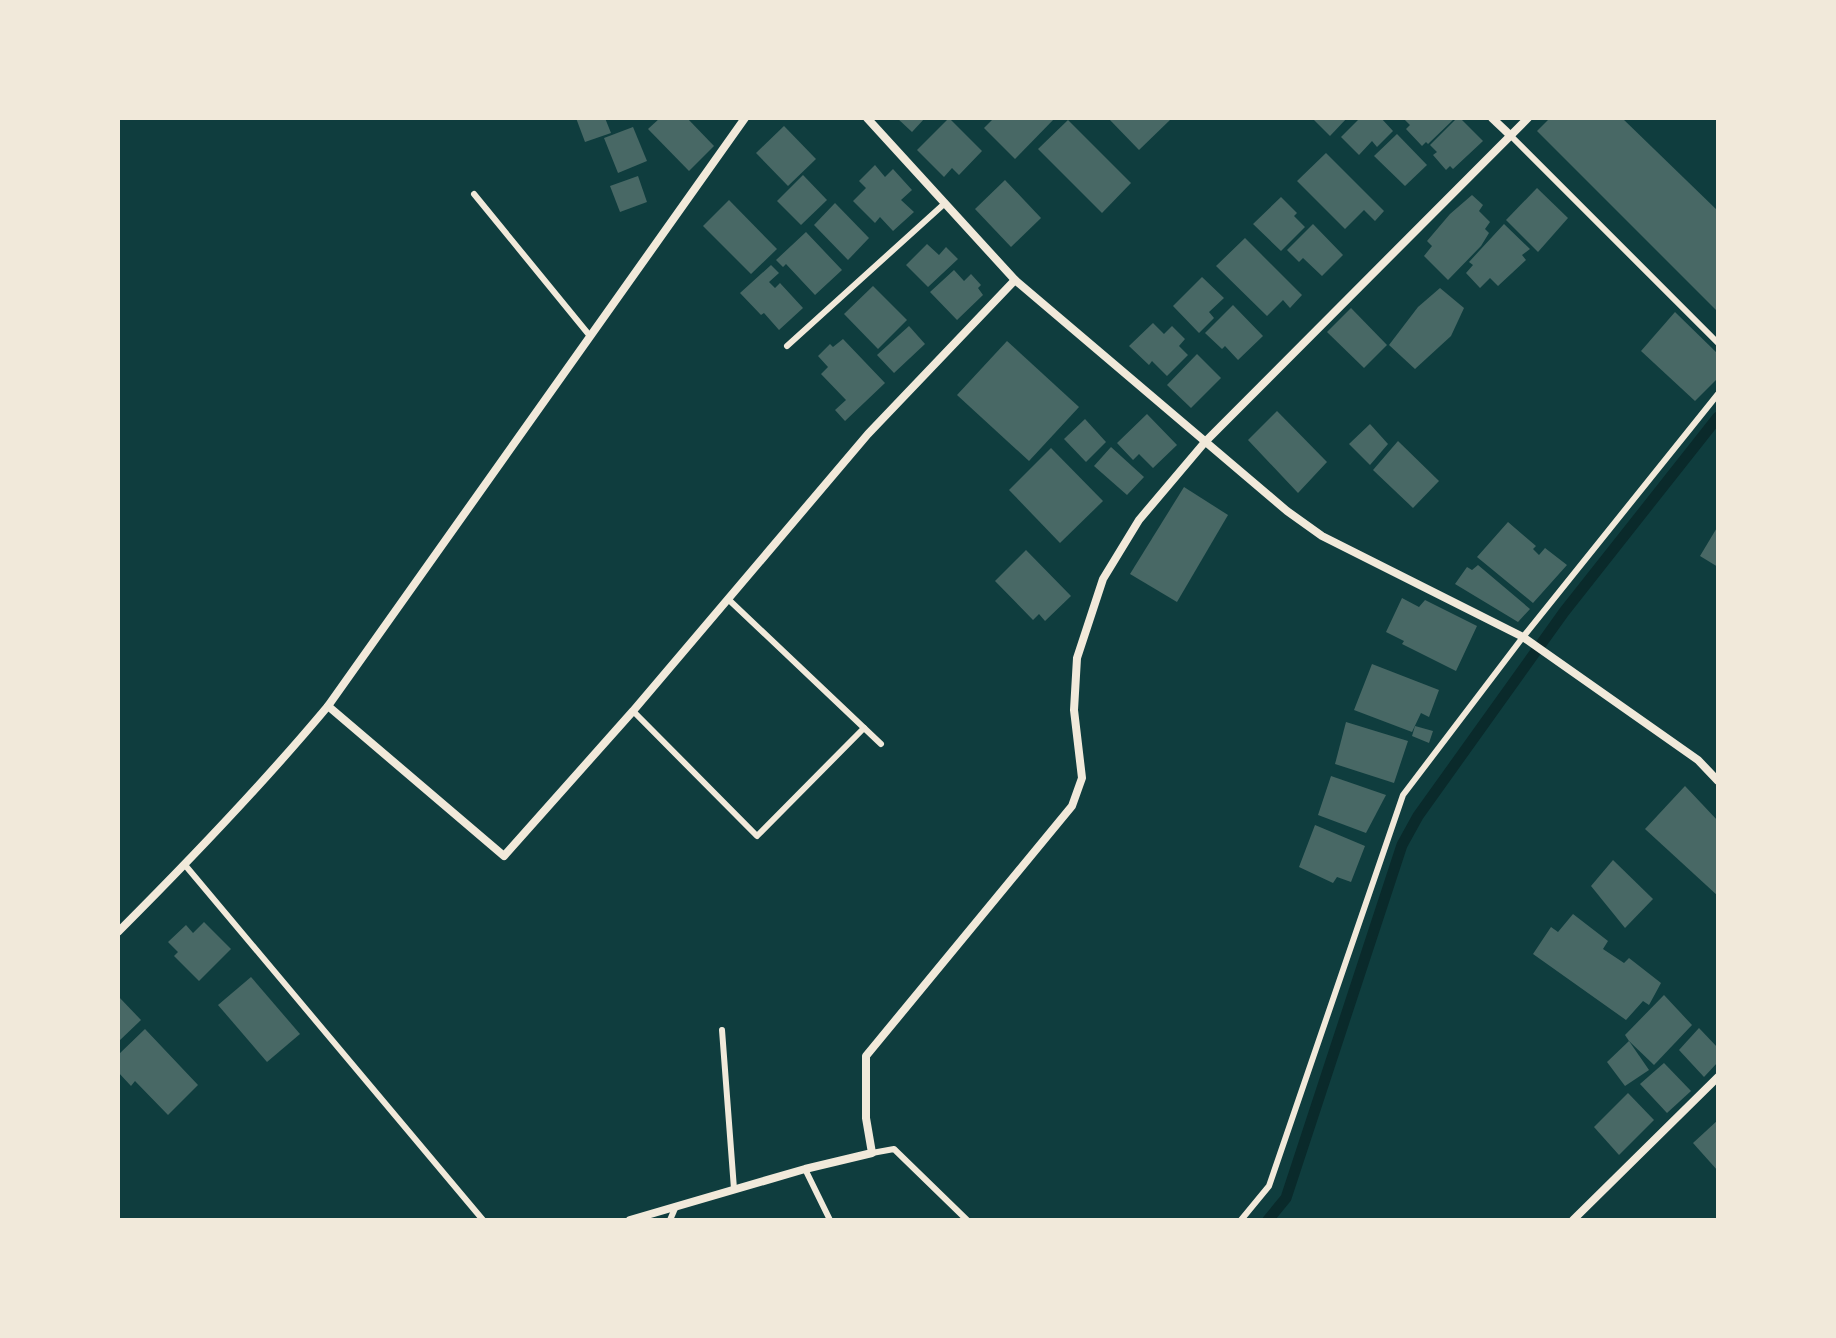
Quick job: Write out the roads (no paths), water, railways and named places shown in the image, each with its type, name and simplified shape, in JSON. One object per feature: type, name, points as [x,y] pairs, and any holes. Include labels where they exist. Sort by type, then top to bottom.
[{"type":"street","points":[[118,932],[278,766],[328,706],[745,118]]},
{"type":"street","points":[[867,118],[1015,280],[1287,511],[1322,536],[1523,637],[1698,760],[1718,781]]},
{"type":"street","points":[[1492,118],[1511,136]]},
{"type":"street","points":[[630,1220],[805,1169],[872,1153],[866,1118],[866,1056],[1072,806],[1082,778],[1074,710],[1077,658],[1103,579],[1139,520],[1205,442],[1528,118]]},
{"type":"street","points":[[328,706],[504,856],[633,711],[868,434],[1015,280]]},
{"type":"street","points":[[1573,1220],[1718,1077]]},
{"type":"lane","points":[[1511,136],[1718,343]]},
{"type":"lane","points":[[474,194],[590,336]]},
{"type":"lane","points":[[787,346],[944,204]]},
{"type":"lane","points":[[1241,1220],[1269,1186],[1403,795],[1523,637],[1718,394]]},
{"type":"lane","points":[[728,599],[881,744]]},
{"type":"lane","points":[[633,711],[757,836],[864,728]]},
{"type":"lane","points":[[185,865],[483,1220]]},
{"type":"lane","points":[[722,1030],[734,1189]]},
{"type":"lane","points":[[872,1153],[894,1149],[967,1220]]},
{"type":"lane","points":[[805,1169],[830,1220]]},
{"type":"lane","points":[[670,1220],[676,1206]]},
{"type":"waterway","points":[[1268,1220],[1286,1198],[1402,845],[1418,816],[1564,612],[1718,417]]}]
